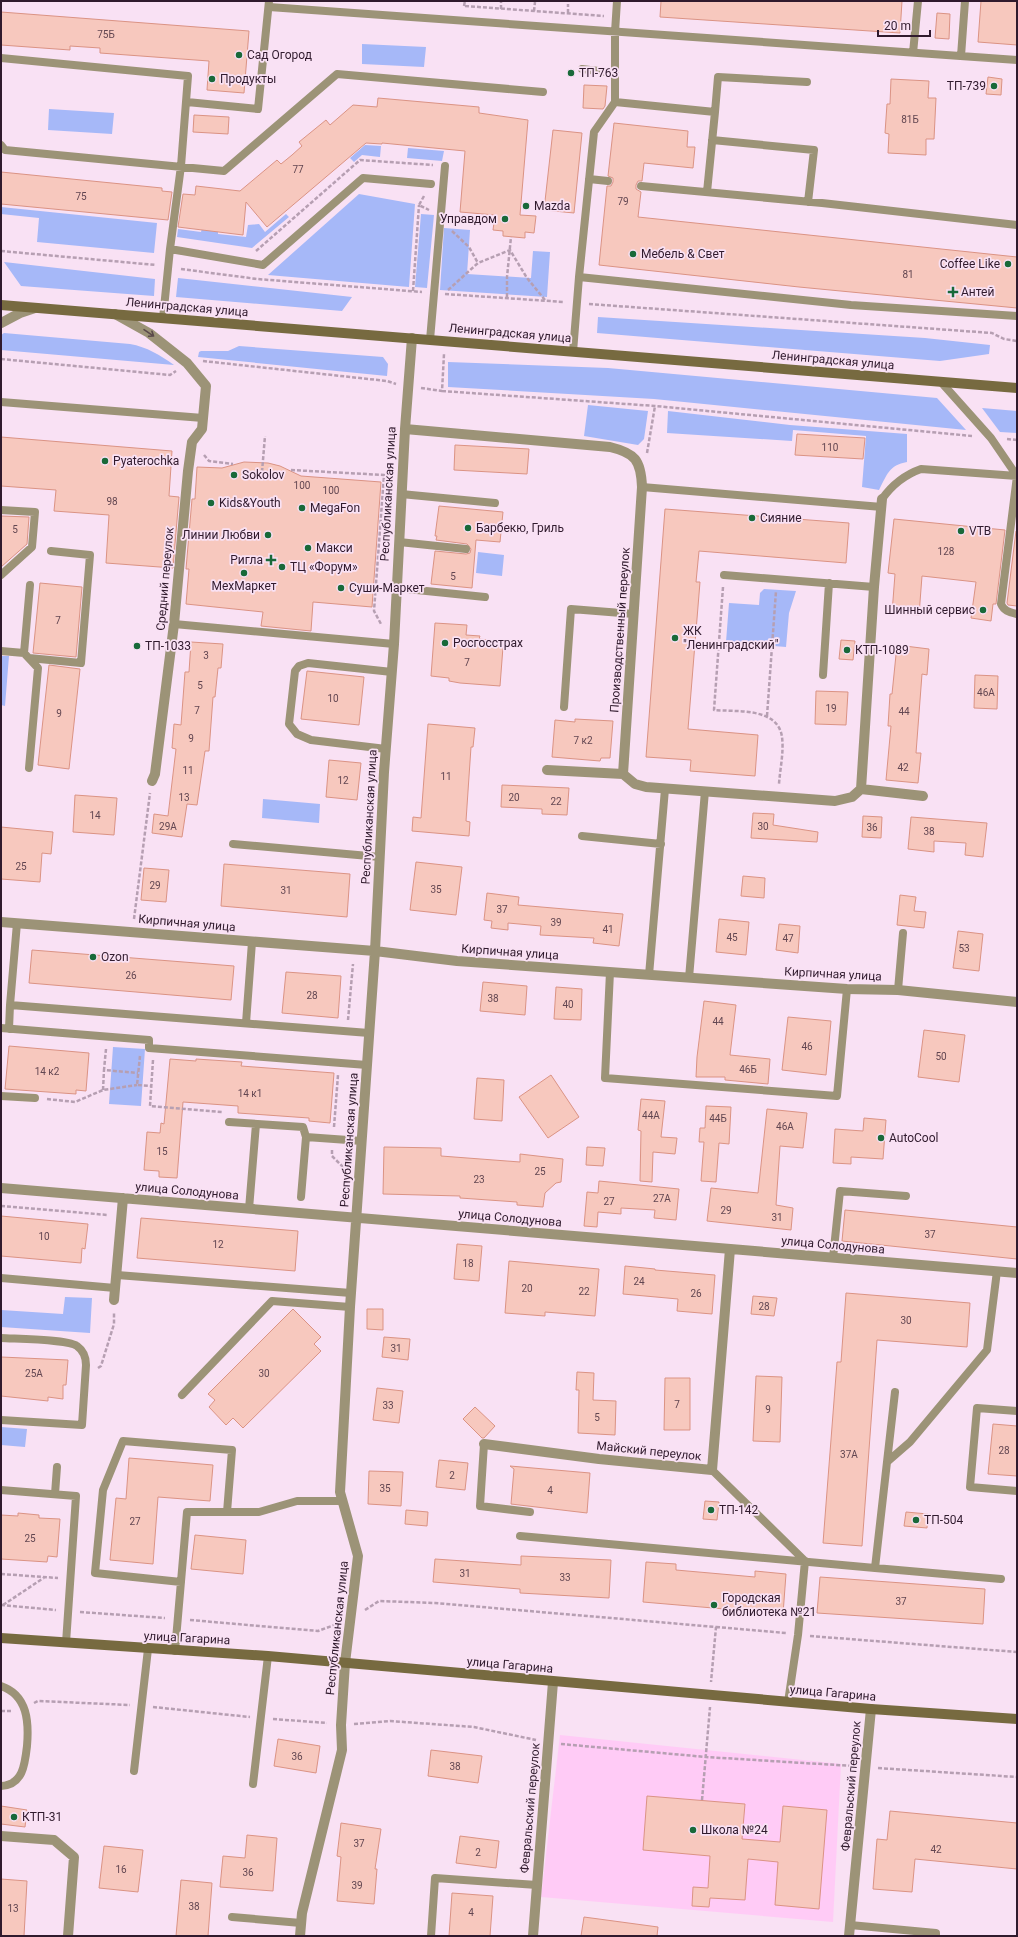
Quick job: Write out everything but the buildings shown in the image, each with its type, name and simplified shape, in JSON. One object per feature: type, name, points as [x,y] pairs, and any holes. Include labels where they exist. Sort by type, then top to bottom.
[{"type":"street","name":"Ленинградская улица","points":[[1,305],[1017,388]]},
{"type":"street","points":[[1,323],[35,308]]},
{"type":"street","points":[[116,314],[149,333],[187,363],[206,386],[202,424]]},
{"type":"street","name":"Республиканская улица","points":[[300,1936],[302,1913],[342,1750],[341,1724],[345,1663],[358,1556],[340,1492],[350,1307],[375,951],[386,749],[394,644],[404,429],[412,338]]},
{"type":"street","name":"Средний переулок","points":[[152,781],[155,774],[174,624],[192,442],[202,424]]},
{"type":"street","name":"Производственный переулок","points":[[404,429],[610,447],[626,451],[633,456],[642,474],[642,487],[623,774]]},
{"type":"street","points":[[547,770],[623,774],[636,784],[646,787],[665,789],[844,800],[852,797],[861,789],[874,587],[882,503]]},
{"type":"street","points":[[861,789],[923,796]]},
{"type":"street","name":"Кирпичная улица","points":[[1,922],[133,931],[375,951],[457,961],[847,989],[898,990],[1017,1002]]},
{"type":"street","name":"улица Солодунова","points":[[1,1188],[1017,1273]]},
{"type":"street","points":[[114,1300],[123,1198]]},
{"type":"street","name":"Майский переулок","points":[[484,1444],[599,1459],[712,1470],[730,1249]]},
{"type":"street","name":"улица Гагарина","points":[[1,1638],[175,1651],[268,1656],[710,1696],[1017,1719]]},
{"type":"street","name":"Февральский переулок","points":[[533,1936],[553,1682]]},
{"type":"street","name":"Февральский переулок","points":[[850,1936],[871,1709]]},
{"type":"street","points":[[1,1836],[54,1840],[74,1857],[68,1936]]},
{"type":"lane","points":[[573,352],[594,132],[615,102],[615,32],[617,1]]},
{"type":"lane","points":[[914,53],[918,1]]},
{"type":"lane","points":[[961,56],[965,1]]},
{"type":"lane","points":[[187,102],[258,109],[269,4],[615,32],[1017,60]]},
{"type":"lane","points":[[1,58],[188,76],[181,166],[167,267],[163,318]]},
{"type":"lane","points":[[582,69],[615,74]]},
{"type":"lane","points":[[1,145],[5,150],[224,171],[337,74],[543,92]]},
{"type":"lane","points":[[707,192],[718,77],[807,82]]},
{"type":"lane","points":[[615,102],[715,112]]},
{"type":"lane","points":[[712,140],[814,150],[808,202]]},
{"type":"lane","points":[[430,340],[435,293],[439,219],[445,166]]},
{"type":"lane","points":[[170,249],[262,265],[362,178],[431,184]]},
{"type":"lane","points":[[589,178],[608,181]]},
{"type":"lane","points":[[641,186],[808,202],[1017,225]]},
{"type":"lane","points":[[579,277],[851,305],[1017,316]]},
{"type":"lane","points":[[941,382],[991,438],[1017,476],[1001,604],[1003,609],[1017,614]]},
{"type":"lane","points":[[1,402],[202,424]]},
{"type":"lane","points":[[642,487],[882,503],[890,489],[900,480],[910,473],[921,470],[1017,476]]},
{"type":"lane","points":[[401,494],[495,503]]},
{"type":"lane","points":[[1,510],[35,512],[32,547],[1,575]]},
{"type":"lane","points":[[399,542],[466,549]]},
{"type":"lane","points":[[1,651],[26,656],[81,663],[90,555],[51,551]]},
{"type":"lane","points":[[724,575],[874,587]]},
{"type":"lane","points":[[823,675],[829,583]]},
{"type":"lane","points":[[29,768],[38,668],[26,656],[30,585]]},
{"type":"lane","points":[[397,588],[485,596]]},
{"type":"lane","points":[[564,706],[571,609],[634,614]]},
{"type":"lane","points":[[174,624],[394,644]]},
{"type":"lane","points":[[386,749],[311,740],[297,734],[289,724],[295,671],[303,664],[308,663],[392,672]]},
{"type":"lane","points":[[649,975],[665,789]]},
{"type":"lane","points":[[689,978],[705,792]]},
{"type":"lane","points":[[582,836],[661,844]]},
{"type":"lane","points":[[232,844],[380,857]]},
{"type":"lane","points":[[17,923],[10,1005],[5,1029],[149,1040],[149,1048],[367,1065]]},
{"type":"lane","points":[[898,990],[903,933]]},
{"type":"lane","points":[[246,1024],[252,942]]},
{"type":"lane","points":[[610,972],[605,1078],[822,1095],[837,1096],[847,989]]},
{"type":"lane","points":[[10,1005],[369,1034]]},
{"type":"lane","points":[[1,1096],[34,1098]]},
{"type":"lane","points":[[229,1122],[303,1127],[306,1137],[301,1197]]},
{"type":"lane","points":[[249,1209],[256,1124]]},
{"type":"lane","points":[[306,1137],[362,1141]]},
{"type":"lane","points":[[833,1258],[840,1191],[906,1196]]},
{"type":"lane","points":[[887,1462],[910,1442],[987,1350],[997,1271]]},
{"type":"lane","points":[[117,1275],[351,1293]]},
{"type":"lane","points":[[1,1278],[115,1288]]},
{"type":"lane","points":[[182,1395],[272,1301],[350,1307]]},
{"type":"lane","points":[[1,1338],[70,1343],[81,1349],[86,1360],[82,1425],[1,1420]]},
{"type":"lane","points":[[874,1568],[895,1392]]},
{"type":"lane","points":[[1017,1411],[977,1408],[970,1487],[1017,1491]]},
{"type":"lane","points":[[181,1582],[95,1573],[103,1490],[123,1441],[232,1450],[227,1512]]},
{"type":"lane","points":[[484,1444],[480,1506],[530,1512]]},
{"type":"lane","points":[[56,1494],[57,1467]]},
{"type":"lane","points":[[712,1470],[805,1561]]},
{"type":"lane","points":[[1,1490],[76,1496],[66,1643]]},
{"type":"lane","points":[[175,1651],[187,1512],[259,1512],[297,1501],[342,1501]]},
{"type":"lane","points":[[520,1536],[1001,1578]]},
{"type":"lane","points":[[788,1702],[798,1635],[805,1561]]},
{"type":"lane","points":[[134,1771],[148,1649]]},
{"type":"lane","points":[[253,1784],[268,1656]]},
{"type":"lane","points":[[1,1686],[11,1690],[18,1699],[28,1717],[29,1726],[23,1771],[11,1784],[1,1786]]},
{"type":"lane","points":[[431,1936],[435,1878],[537,1885]]},
{"type":"lane","points":[[232,1917],[301,1923]]},
{"type":"lane","points":[[850,1925],[936,1933],[936,1936]]},
{"type":"path","points":[[464,6],[465,1]]},
{"type":"path","points":[[501,1],[501,9]]},
{"type":"path","points":[[534,11],[535,2]]},
{"type":"path","points":[[568,4],[568,13]]},
{"type":"path","points":[[457,6],[616,16]]},
{"type":"path","points":[[254,252],[360,160],[445,166]]},
{"type":"path","points":[[413,291],[419,205]]},
{"type":"path","points":[[506,297],[511,237]]},
{"type":"path","points":[[445,302],[445,294],[478,263],[510,250]]},
{"type":"path","points":[[510,250],[526,278],[546,301]]},
{"type":"path","points":[[1,251],[167,267],[257,279],[992,333],[1004,339],[1017,340]]},
{"type":"path","points":[[442,392],[445,341]]},
{"type":"path","points":[[1,359],[170,375],[187,363],[212,362],[387,381],[407,387],[442,392],[655,406],[1017,440]]},
{"type":"path","points":[[647,457],[655,406]]},
{"type":"path","points":[[262,472],[265,436]]},
{"type":"path","points":[[291,470],[384,475],[374,611],[382,624]]},
{"type":"path","points":[[724,575],[714,710],[766,716],[776,724],[782,738],[778,797]]},
{"type":"path","points":[[766,716],[777,579]]},
{"type":"path","points":[[719,645],[772,649]]},
{"type":"path","points":[[133,931],[152,781]]},
{"type":"path","points":[[341,1031],[348,1022],[353,964],[362,950]]},
{"type":"path","points":[[345,963],[353,964]]},
{"type":"path","points":[[99,1048],[113,1049]]},
{"type":"path","points":[[154,1048],[150,1106],[229,1112],[229,1122]]},
{"type":"path","points":[[103,1090],[106,1049]]},
{"type":"path","points":[[137,1085],[140,1051]]},
{"type":"path","points":[[339,1063],[332,1156],[345,1167]]},
{"type":"path","points":[[104,1070],[138,1073]]},
{"type":"path","points":[[34,1098],[75,1102],[103,1090],[137,1085],[151,1086]]},
{"type":"path","points":[[1,1206],[122,1216]]},
{"type":"path","points":[[86,1375],[101,1366],[114,1324],[114,1300]]},
{"type":"path","points":[[1,1574],[70,1579]]},
{"type":"path","points":[[2,1606],[45,1577]]},
{"type":"path","points":[[2,1606],[318,1631],[350,1619],[379,1601],[435,1603],[798,1635],[1017,1652]]},
{"type":"path","points":[[702,1800],[716,1627]]},
{"type":"path","points":[[38,1701],[142,1706],[260,1719],[341,1724],[390,1721],[474,1728],[548,1742],[706,1757],[1017,1777]]},
{"type":"shaded area","points":[[362,44],[426,47],[424,67],[362,64]]},
{"type":"shaded area","points":[[49,109],[114,113],[112,134],[48,130]]},
{"type":"shaded area","points":[[365,145],[381,146],[380,157],[362,155],[354,162],[350,158]]},
{"type":"shaded area","points":[[408,148],[444,151],[442,161],[407,158]]},
{"type":"shaded area","points":[[359,194],[415,204],[409,287],[268,275]]},
{"type":"shaded area","points":[[1,207],[157,223],[154,253],[37,242],[39,218],[1,214]]},
{"type":"shaded area","points":[[286,214],[289,217],[252,248],[177,237],[178,229],[201,232],[202,228],[218,230],[218,234],[246,237],[248,225],[259,224],[265,232]]},
{"type":"shaded area","points":[[421,214],[434,215],[427,288],[415,287]]},
{"type":"shaded area","points":[[444,228],[470,230],[467,274],[531,278],[533,251],[550,252],[547,297],[440,290]]},
{"type":"shaded area","points":[[4,262],[155,279],[154,296],[21,286]]},
{"type":"shaded area","points":[[178,278],[352,297],[342,311],[176,297]]},
{"type":"shaded area","points":[[598,317],[925,338],[990,345],[989,354],[940,361],[597,333]]},
{"type":"shaded area","points":[[4,333],[130,344],[153,352],[174,365],[1,350],[1,335]]},
{"type":"shaded area","points":[[239,346],[383,357],[388,364],[387,376],[198,357],[199,352],[201,351],[228,351]]},
{"type":"shaded area","points":[[448,362],[608,368],[937,398],[966,430],[654,399],[448,387]]},
{"type":"shaded area","points":[[588,405],[648,411],[644,439],[638,445],[584,436]]},
{"type":"shaded area","points":[[982,408],[1017,411],[1017,433],[1000,432]]},
{"type":"shaded area","points":[[668,411],[790,425],[907,434],[907,462],[901,463],[892,468],[879,490],[862,487],[866,436],[793,430],[792,441],[667,433]]},
{"type":"shaded area","points":[[478,552],[504,555],[502,576],[476,573]]},
{"type":"shaded area","points":[[764,589],[796,591],[789,613],[786,647],[726,642],[729,603],[759,605],[760,593]]},
{"type":"shaded area","points":[[1,656],[9,656],[5,706],[1,705]]},
{"type":"shaded area","points":[[263,799],[320,804],[319,823],[262,818]]},
{"type":"shaded area","points":[[113,1047],[145,1049],[141,1106],[109,1104]]},
{"type":"shaded area","points":[[65,1297],[92,1298],[90,1333],[1,1327],[1,1310],[63,1314]]},
{"type":"shaded area","points":[[1,1427],[27,1429],[25,1447],[1,1445]]},
{"type":"shaded area","name":"Школа №24","points":[[560,1735],[841,1764],[833,1922],[541,1897]]},
{"type":"place","name":"Сад Огород","points":[[239,55]]},
{"type":"place","name":"ТП-763","points":[[571,73]]},
{"type":"place","name":"Продукты","points":[[212,79]]},
{"type":"place","name":"ТП-739","points":[[994,86]]},
{"type":"place","name":"Mazda","points":[[526,206]]},
{"type":"place","name":"Управдом","points":[[505,219]]},
{"type":"place","name":"Мебель & Свет","points":[[633,254]]},
{"type":"place","name":"Coffee Like","points":[[1008,264]]},
{"type":"place","name":"Антей","points":[[953,292]]},
{"type":"place","name":"Pyaterochka","points":[[105,461]]},
{"type":"place","name":"Sokolov","points":[[234,475]]},
{"type":"place","name":"Kids&Youth","points":[[211,503]]},
{"type":"place","name":"MegaFon","points":[[302,508]]},
{"type":"place","name":"Сияние","points":[[752,518]]},
{"type":"place","name":"Барбекю, Гриль","points":[[468,528]]},
{"type":"place","name":"VTB","points":[[961,531]]},
{"type":"place","name":"Линии Любви","points":[[268,535]]},
{"type":"place","name":"Макси","points":[[308,548]]},
{"type":"place","name":"Ригла","points":[[271,560]]},
{"type":"place","name":"ТЦ «Форум»","points":[[282,567]]},
{"type":"place","name":"МехМаркет","points":[[244,573]]},
{"type":"place","name":"Суши-Маркет","points":[[341,588]]},
{"type":"place","name":"Шинный сервис","points":[[983,610]]},
{"type":"place","name":"ЖК \"Ленинградский\"","points":[[675,638]]},
{"type":"place","name":"Росгосстрах","points":[[445,643]]},
{"type":"place","name":"ТП-1033","points":[[137,646]]},
{"type":"place","name":"КТП-1089","points":[[847,650]]},
{"type":"place","name":"Ozon","points":[[93,957]]},
{"type":"place","name":"AutoCool","points":[[881,1138]]},
{"type":"place","name":"ТП-142","points":[[711,1510]]},
{"type":"place","name":"ТП-504","points":[[916,1520]]},
{"type":"place","name":"Городская библиотека №21","points":[[714,1605]]},
{"type":"place","name":"КТП-31","points":[[14,1817]]},
{"type":"place","name":"Школа №24","points":[[693,1830]]}]
